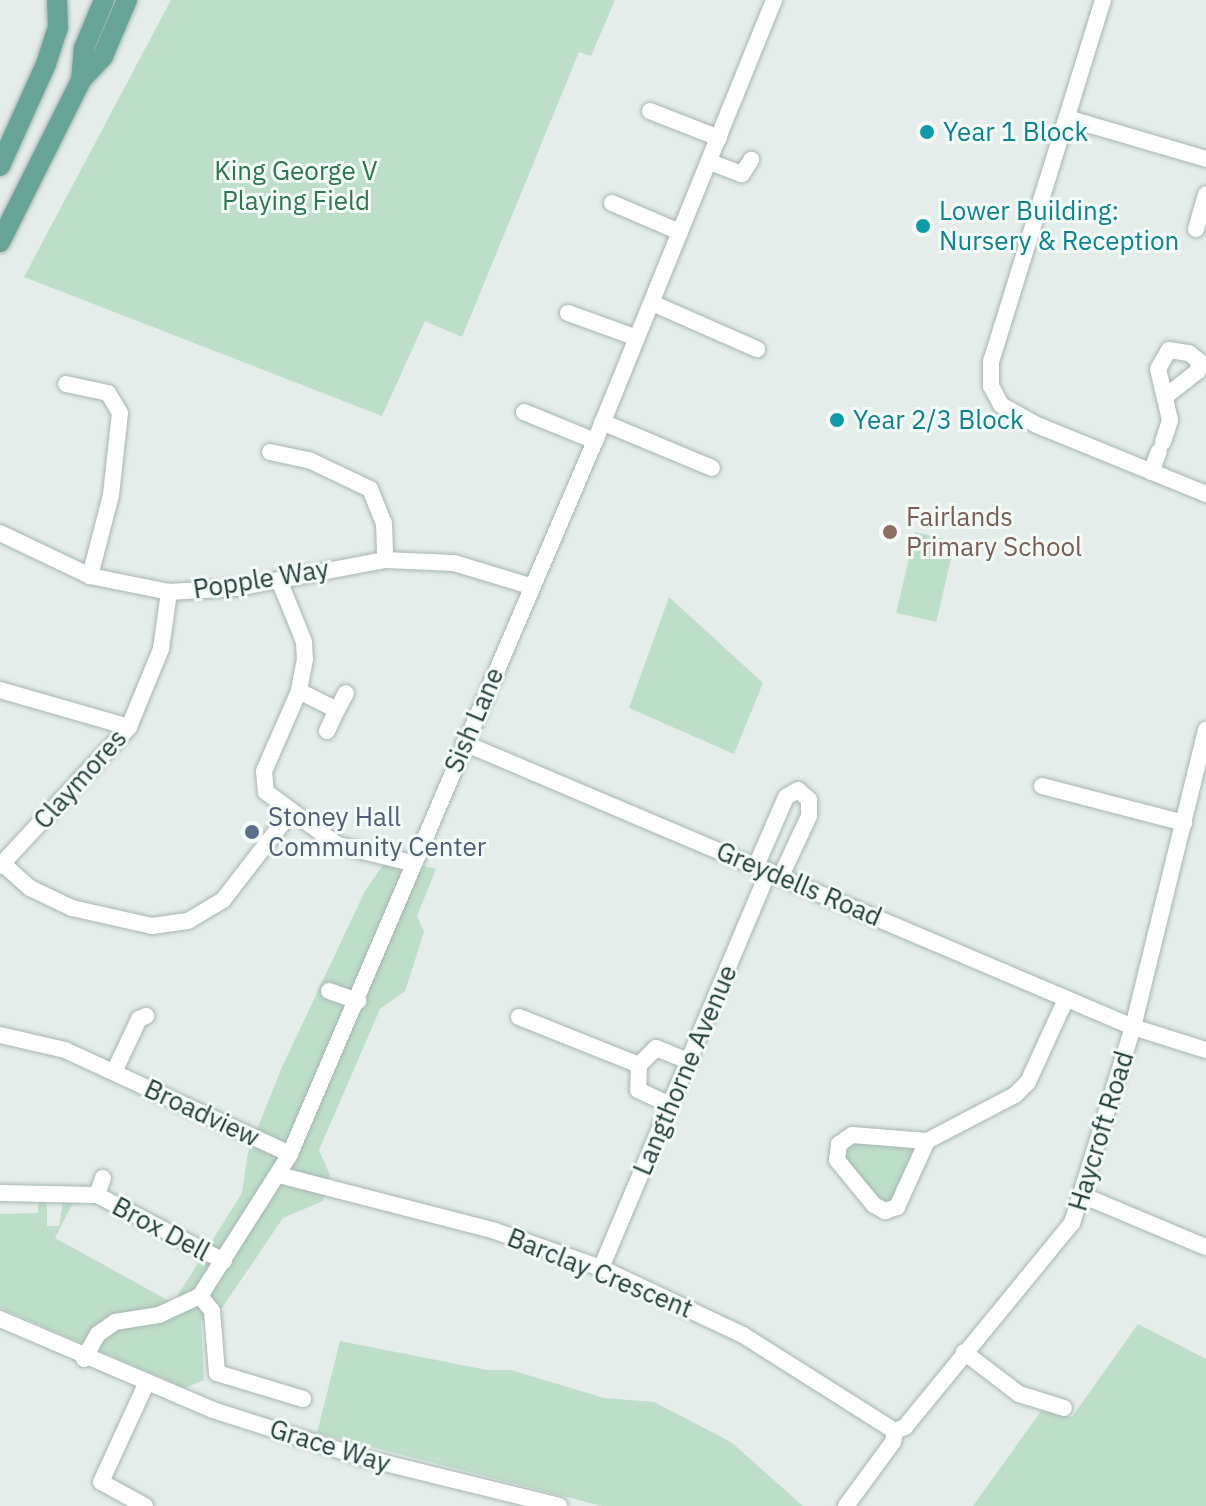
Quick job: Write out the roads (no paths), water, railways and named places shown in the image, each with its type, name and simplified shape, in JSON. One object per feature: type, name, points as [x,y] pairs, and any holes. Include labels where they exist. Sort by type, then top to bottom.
[{"type":"main road","points":[[0,166],[46,64],[58,28],[57,0]]},
{"type":"main road","points":[[81,80],[84,48],[104,0]]},
{"type":"main road","points":[[0,242],[81,80],[103,56],[127,0]]},
{"type":"street","name":"Sish Lane","points":[[200,1296],[279,1175],[358,1001],[412,863],[595,441],[774,0]]},
{"type":"street","points":[[1103,0],[991,361],[996,398],[1037,425],[1206,494]]},
{"type":"street","points":[[650,111],[719,138]]},
{"type":"street","points":[[1067,118],[1206,159]]},
{"type":"street","points":[[710,162],[742,174],[751,160]]},
{"type":"street","points":[[1196,229],[1206,194]]},
{"type":"street","points":[[612,203],[680,232]]},
{"type":"street","points":[[652,303],[757,349]]},
{"type":"street","points":[[568,313],[637,338]]},
{"type":"street","points":[[66,384],[108,393],[120,413],[111,495],[90,576]]},
{"type":"street","points":[[1151,472],[1170,420],[1166,396]]},
{"type":"street","points":[[524,412],[595,441]]},
{"type":"street","points":[[602,422],[712,468]]},
{"type":"street","points":[[270,452],[320,465],[370,489],[384,523],[385,560]]},
{"type":"street","name":"Popple Way","points":[[0,533],[90,576],[169,592],[279,580],[385,560],[454,563],[530,586]]},
{"type":"street","points":[[279,580],[304,642],[299,691],[263,779],[273,800],[347,849],[412,863]]},
{"type":"street","name":"Claymores","points":[[1,864],[129,727],[161,649],[169,592]]},
{"type":"street","points":[[0,690],[129,727]]},
{"type":"street","points":[[299,691],[337,710]]},
{"type":"street","points":[[327,731],[346,693]]},
{"type":"street","name":"Haycroft Road","points":[[846,1506],[893,1442],[895,1431],[905,1427],[1065,1232],[1084,1196],[1133,1027],[1206,730]]},
{"type":"street","name":"Greydells Road","points":[[464,743],[1133,1027],[1206,1050]]},
{"type":"street","points":[[1042,786],[1184,823]]},
{"type":"street","points":[[1,864],[30,888],[72,908],[152,926],[188,921],[223,900],[291,812]]},
{"type":"street","name":"Langthorne Avenue","points":[[601,1268],[769,871]]},
{"type":"street","points":[[332,998],[358,1001]]},
{"type":"street","points":[[927,1141],[902,1201],[892,1210],[874,1205],[837,1160],[839,1144],[852,1135],[927,1141],[1022,1089],[1038,1066],[1066,999]]},
{"type":"street","name":"Broadview","points":[[114,1072],[139,1019],[146,1016]]},
{"type":"street","points":[[519,1017],[639,1065]]},
{"type":"street","name":"Broadview","points":[[0,1035],[60,1048],[290,1154]]},
{"type":"street","points":[[670,1105],[638,1090],[639,1065],[656,1048],[688,1061]]},
{"type":"street","name":"Barclay Crescent","points":[[279,1175],[495,1231],[601,1268],[743,1335],[895,1431]]},
{"type":"street","name":"Brox Dell","points":[[97,1195],[103,1178]]},
{"type":"street","name":"Brox Dell","points":[[0,1193],[54,1200],[97,1195],[224,1261]]},
{"type":"street","points":[[1084,1196],[1206,1247]]},
{"type":"street","points":[[84,1359],[98,1334],[115,1322],[159,1315],[200,1296],[212,1311],[217,1373],[303,1399]]},
{"type":"street","name":"Grace Way","points":[[0,1319],[84,1359],[213,1410],[360,1457],[516,1501],[559,1506]]},
{"type":"street","points":[[964,1352],[1019,1394],[1064,1408]]},
{"type":"street","points":[[145,1506],[101,1482],[146,1384]]},
{"type":"place","name":"Year 1 Block","points":[[927,132]]},
{"type":"place","name":"Lower Building: Nursery & Reception","points":[[923,226]]},
{"type":"place","name":"Year 2/3 Block","points":[[837,420]]},
{"type":"place","name":"Fairlands Primary School","points":[[890,532]]},
{"type":"place","name":"Stoney Hall Community Center","points":[[252,832]]},
{"type":"park label","name":"King George V Playing Field","points":[[296,186]]}]
